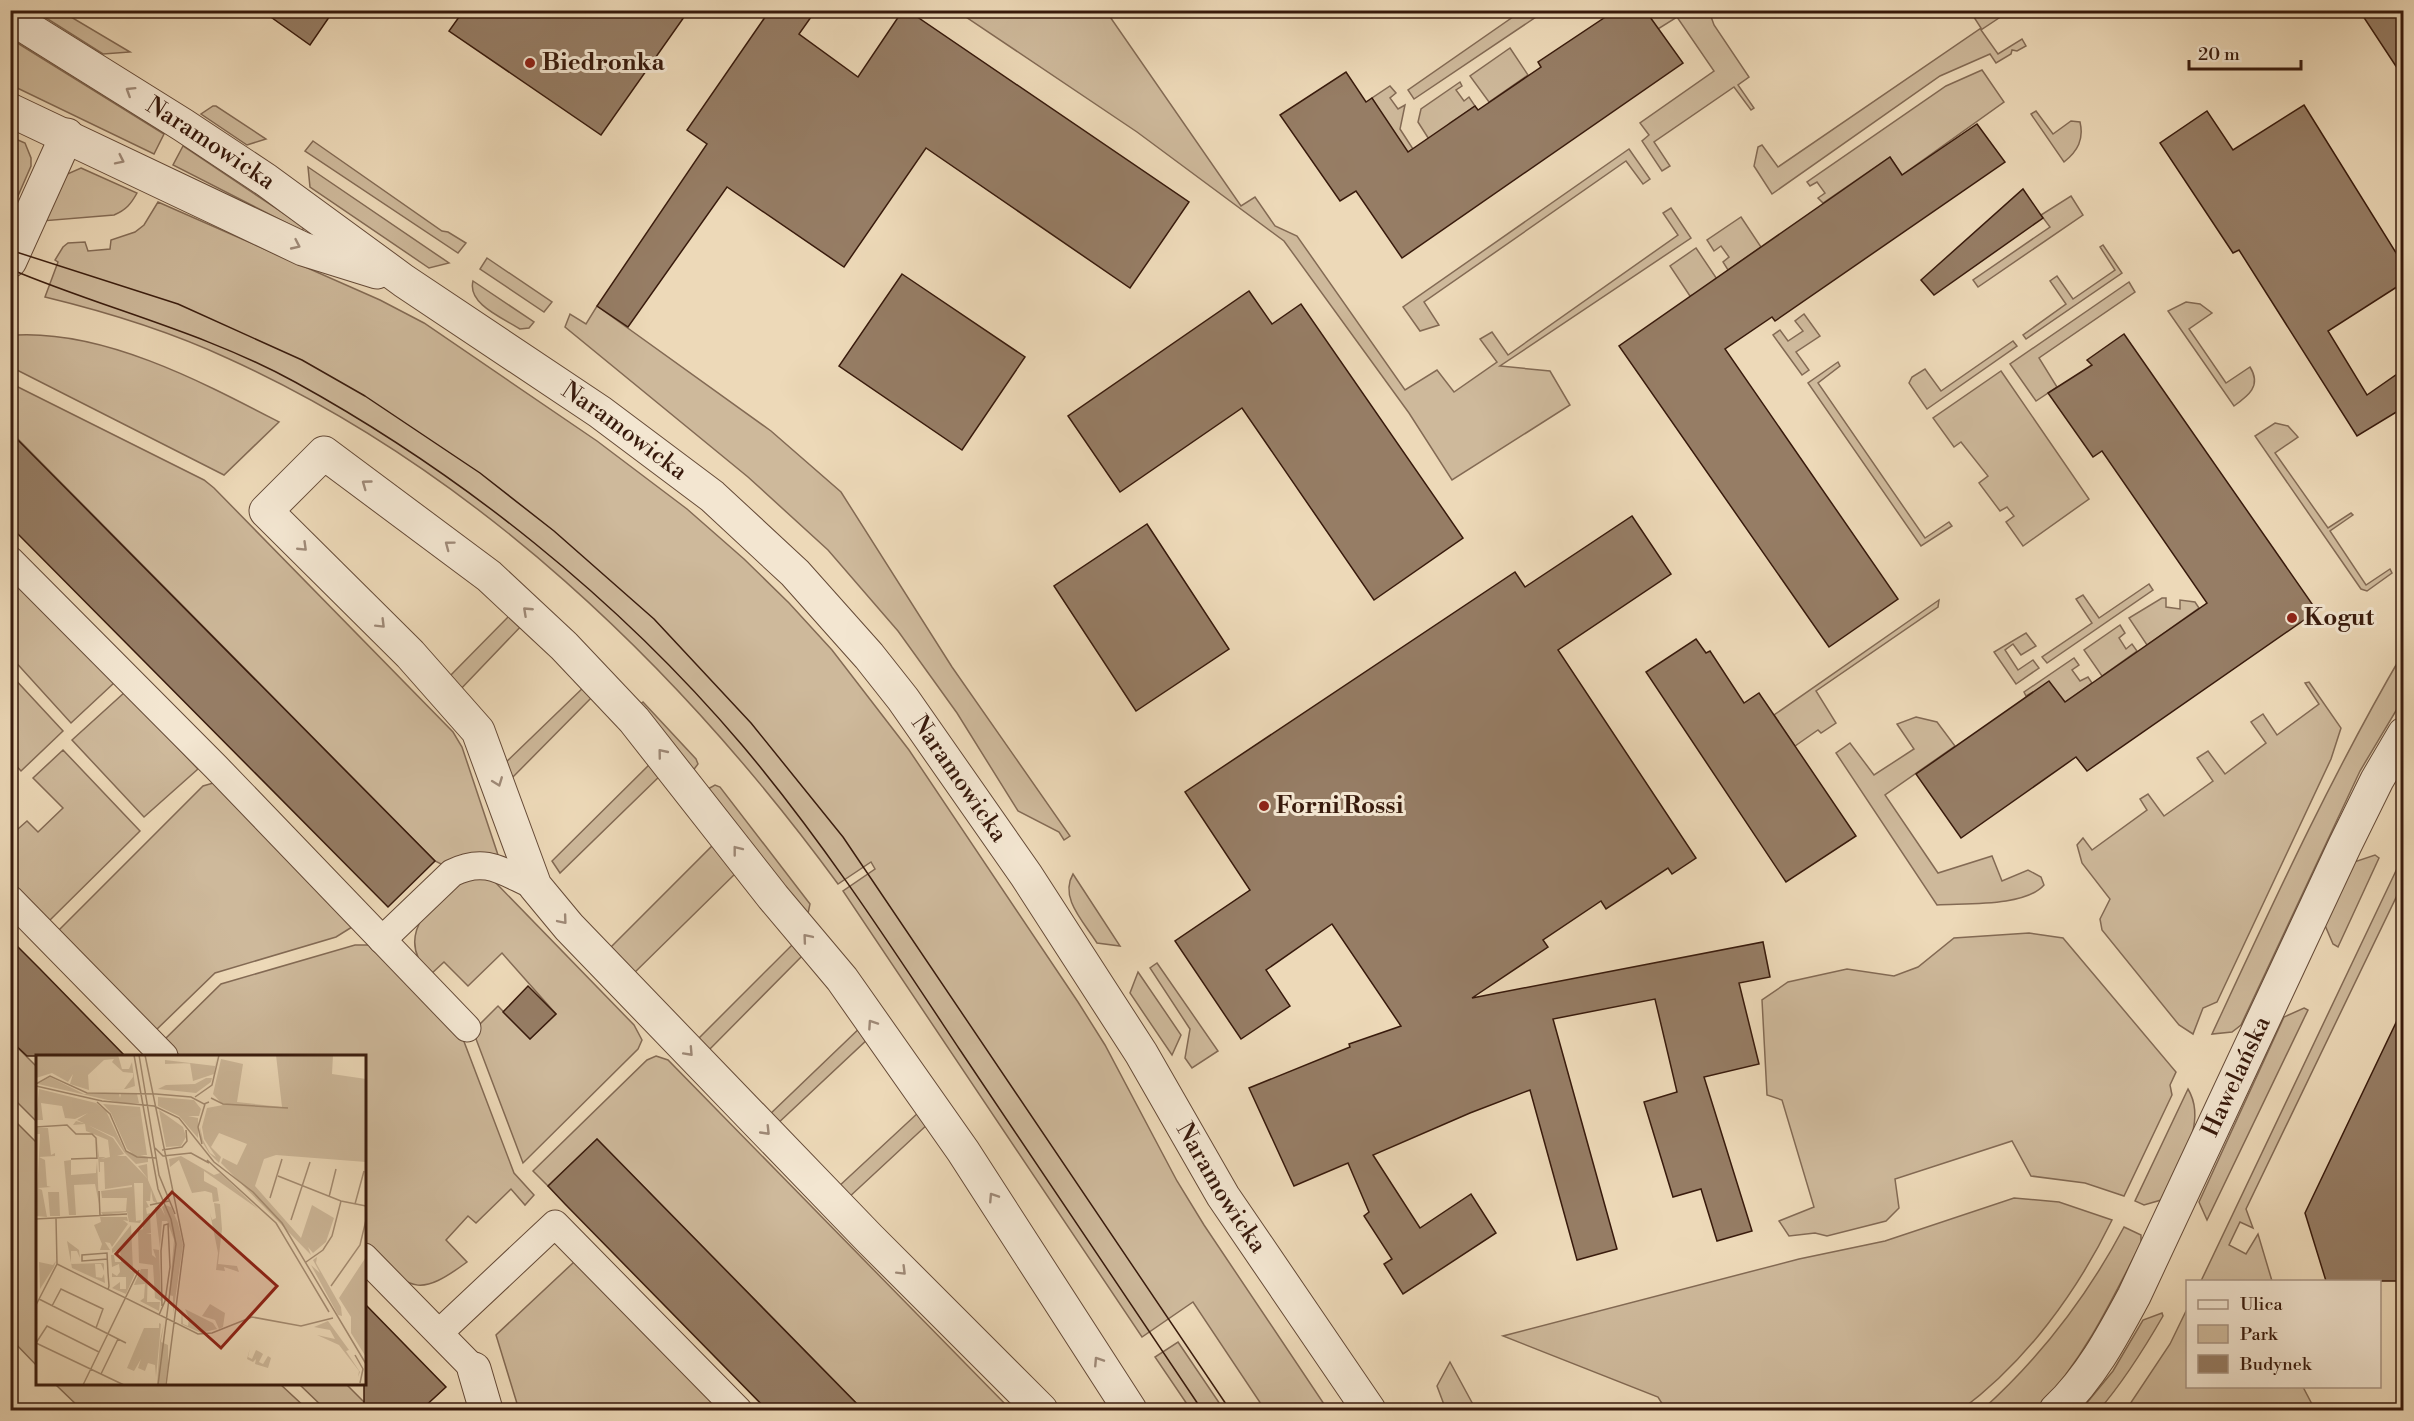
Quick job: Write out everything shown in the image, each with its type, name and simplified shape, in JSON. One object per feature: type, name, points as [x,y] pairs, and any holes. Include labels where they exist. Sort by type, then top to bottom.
[{"type":"street","name":"Naramowicka","points":[[10,17],[248,168],[404,281],[591,406],[712,496],[795,573],[862,647],[903,699],[1033,885],[1141,1053],[1223,1196],[1369,1410]]},
{"type":"street","name":"Naramowicka","points":[[10,110],[67,135],[303,249],[404,281]]},
{"type":"street","points":[[10,261],[67,135]]},
{"type":"street","points":[[1041,1410],[725,1090],[569,927],[535,886],[478,731],[410,654],[266,511],[324,453],[489,576],[564,646],[634,720],[773,897],[842,979],[969,1161],[1130,1410]]},
{"type":"street","points":[[10,560],[216,767],[467,1028]]},
{"type":"street","name":"Hawelańska","points":[[2056,1410],[2090,1372],[2112,1338],[2134,1296],[2345,845],[2403,734]]},
{"type":"street","points":[[382,940],[452,873],[465,867],[487,864],[535,886]]},
{"type":"street","points":[[10,899],[163,1055]]},
{"type":"street","points":[[440,1332],[555,1224],[738,1410]]},
{"type":"street","points":[[366,1259],[474,1369],[486,1410]]},
{"type":"green space","points":[[1523,10],[1545,11],[1414,99],[1408,90]]},
{"type":"green space","points":[[35,11],[61,11],[130,52],[103,54]]},
{"type":"green space","points":[[957,11],[1106,11],[1241,206],[1255,197],[1275,226],[1297,236],[1405,390],[1437,370],[1454,392],[1497,362],[1480,339],[1492,332],[1508,355],[1678,235],[1663,213],[1671,208],[1691,238],[1500,366],[1550,371],[1570,405],[1452,480],[1409,413],[1284,241],[1137,132]]},
{"type":"green space","points":[[1645,11],[1709,11],[1714,25],[1749,77],[1738,85],[1754,108],[1751,110],[1734,87],[1654,142],[1670,166],[1662,171],[1642,141],[1649,135],[1640,123],[1714,71],[1677,17],[1658,29]]},
{"type":"green space","points":[[1970,11],[2002,11],[2005,14],[1981,30],[1998,54],[2022,39],[2026,46],[2017,51],[2012,50],[2011,54],[1996,63],[1990,54],[1940,76],[1772,194],[1754,166],[1758,147],[1762,145],[1778,167],[1981,28]]},
{"type":"green space","points":[[11,39],[164,134],[154,154],[11,85]]},
{"type":"green space","points":[[1510,48],[1528,75],[1489,102],[1470,76]]},
{"type":"green space","points":[[1982,70],[2004,102],[1902,175],[1890,157],[1823,203],[1818,198],[1825,193],[1817,182],[1810,186],[1807,182],[1946,86]]},
{"type":"green space","points":[[1460,82],[1462,86],[1456,90],[1464,101],[1469,97],[1475,106],[1450,123],[1432,144],[1418,122],[1421,109]]},
{"type":"green space","points":[[1390,86],[1396,93],[1390,98],[1398,109],[1405,105],[1400,129],[1413,149],[1403,155],[1372,98]]},
{"type":"green space","points":[[213,106],[266,139],[247,145],[201,114]]},
{"type":"green space","points":[[2036,111],[2053,134],[2071,121],[2080,122],[2079,144],[2064,162],[2031,114]]},
{"type":"green space","points":[[11,137],[25,143],[31,158],[31,166],[11,212]]},
{"type":"green space","points":[[313,141],[442,231],[466,243],[458,253],[305,151]]},
{"type":"green space","points":[[183,146],[304,227],[302,231],[173,165]]},
{"type":"green space","points":[[1629,149],[1650,179],[1643,184],[1626,161],[1424,302],[1439,325],[1420,331],[1403,307]]},
{"type":"green space","points":[[308,167],[449,263],[429,268],[310,187]]},
{"type":"green space","points":[[81,168],[137,193],[128,206],[114,215],[42,221],[65,175]]},
{"type":"green space","points":[[2071,196],[2083,215],[1978,287],[1973,280],[2050,227],[2041,215]]},
{"type":"green space","points":[[158,202],[380,300],[424,323],[597,441],[687,509],[744,559],[789,603],[832,650],[909,750],[1078,1002],[1105,1045],[1177,1181],[1328,1410],[1265,1410],[1193,1302],[1142,1337],[843,891],[875,869],[871,862],[838,884],[776,804],[710,726],[640,652],[566,582],[487,516],[404,457],[318,404],[227,358],[183,339],[115,316],[45,297],[58,262],[55,260],[63,247],[68,243],[85,242],[88,251],[110,249],[111,240],[135,232],[144,225]]},
{"type":"green space","points":[[1741,217],[1761,247],[1728,270],[1723,262],[1729,257],[1721,246],[1714,251],[1707,240]]},
{"type":"green space","points":[[2103,245],[2122,273],[2026,339],[2023,335],[2066,304],[2050,281],[2057,276],[2073,299],[2115,270],[2100,247]]},
{"type":"green space","points":[[1696,248],[1721,285],[1690,296],[1670,266]]},
{"type":"green space","points":[[487,258],[552,302],[544,312],[480,269]]},
{"type":"green space","points":[[473,281],[534,322],[529,328],[520,329],[488,310],[475,297]]},
{"type":"green space","points":[[2129,282],[2135,292],[2039,358],[2057,387],[2036,401],[2010,364]]},
{"type":"green space","points":[[2186,302],[2200,304],[2212,313],[2189,329],[2226,383],[2250,367],[2255,380],[2252,390],[2234,406],[2168,311]]},
{"type":"green space","points":[[597,306],[771,431],[841,492],[952,667],[1070,836],[1064,840],[1059,832],[1018,811],[957,713],[898,631],[828,550],[748,477],[565,327],[570,314],[586,324]]},
{"type":"green space","points":[[1804,314],[1820,336],[1796,352],[1809,370],[1802,375],[1773,335],[1780,330],[1788,341],[1803,331],[1795,321]]},
{"type":"green space","points":[[17,335],[51,336],[85,341],[119,350],[186,376],[279,422],[224,475],[11,367],[11,338]]},
{"type":"green space","points":[[2013,341],[2017,346],[1927,409],[1909,383],[1912,377],[1925,369],[1941,391]]},
{"type":"green space","points":[[1838,362],[1840,366],[1818,383],[1925,538],[1949,522],[1952,526],[1921,546],[1808,383]]},
{"type":"green space","points":[[2001,371],[2089,499],[2023,546],[2006,522],[2014,516],[2007,507],[2000,511],[1979,483],[1988,476],[1961,442],[1954,447],[1933,418]]},
{"type":"green space","points":[[10,383],[204,480],[214,488],[453,732],[462,747],[498,855],[469,854],[443,865],[435,861],[11,432]]},
{"type":"green space","points":[[2275,423],[2288,426],[2298,437],[2275,453],[2328,528],[2351,513],[2353,515],[2330,531],[2366,585],[2390,569],[2392,573],[2367,591],[2361,589],[2255,436]]},
{"type":"green space","points":[[11,576],[115,682],[71,723],[11,657]]},
{"type":"green space","points":[[2149,584],[2153,590],[2047,663],[2042,657],[2092,623],[2076,599],[2083,595],[2099,618]]},
{"type":"green space","points":[[2162,598],[2166,598],[2166,607],[2180,609],[2180,600],[2195,602],[2199,608],[2147,645],[2129,618]]},
{"type":"green space","points":[[1939,600],[1938,607],[1816,691],[1836,723],[1821,733],[1818,730],[1795,746],[1774,715]]},
{"type":"green space","points":[[513,612],[525,622],[458,692],[446,680]]},
{"type":"green space","points":[[2120,625],[2125,633],[2119,638],[2126,649],[2132,644],[2137,651],[2102,676],[2084,650]]},
{"type":"green space","points":[[2026,633],[2036,646],[2021,655],[2013,644],[2005,650],[2018,670],[2033,660],[2039,668],[2016,684],[1994,652]]},
{"type":"green space","points":[[2403,653],[2403,699],[2360,771],[2241,1025],[2232,1032],[2212,1034],[2351,746]]},
{"type":"green space","points":[[2074,658],[2079,665],[2072,670],[2080,681],[2088,677],[2092,683],[2048,714],[2033,692],[2026,696],[2024,692]]},
{"type":"green space","points":[[11,675],[63,731],[21,771],[11,760]]},
{"type":"green space","points":[[2309,682],[2341,728],[2331,759],[2217,1002],[2203,1008],[2193,1034],[2179,1025],[2102,930],[2100,919],[2110,899],[2082,863],[2077,845],[2083,838],[2092,850],[2147,810],[2140,799],[2148,794],[2164,816],[2213,781],[2197,758],[2208,751],[2225,774],[2266,743],[2251,722],[2263,714],[2277,735],[2319,704],[2305,683]]},
{"type":"green space","points":[[588,683],[597,692],[507,783],[501,767]]},
{"type":"green space","points":[[125,692],[198,769],[144,817],[72,740]]},
{"type":"green space","points":[[643,702],[696,759],[698,764],[692,772],[708,789],[715,785],[720,787],[810,904],[807,918],[638,706]]},
{"type":"green space","points":[[1916,717],[1937,722],[1955,746],[1885,795],[1938,873],[1992,856],[2002,881],[2028,870],[2041,877],[2044,885],[2035,892],[2023,897],[1994,902],[1937,905],[1836,753],[1850,743],[1874,775],[1914,749],[1897,724]]},
{"type":"green space","points":[[63,750],[140,831],[47,923],[11,886],[10,836],[27,821],[38,832],[63,808],[33,778]]},
{"type":"green space","points":[[654,760],[664,772],[560,873],[552,861]]},
{"type":"green space","points":[[213,783],[352,927],[336,937],[215,973],[155,1031],[57,932],[203,786]]},
{"type":"green space","points":[[717,841],[739,870],[630,977],[606,952]]},
{"type":"green space","points":[[2375,855],[2379,858],[2338,947],[2333,944],[2324,923],[2354,862]]},
{"type":"green space","points":[[2403,856],[2403,883],[2246,1209],[2253,1228],[2240,1222],[2229,1245],[2246,1254],[2258,1234],[2272,1280],[2201,1280]]},
{"type":"green space","points":[[1073,874],[1120,946],[1097,943],[1080,918],[1069,892],[1069,883]]},
{"type":"green space","points":[[472,876],[494,881],[634,1025],[642,1040],[638,1049],[523,1163],[473,1031],[498,1006],[530,1039],[556,1014],[502,953],[468,986],[444,962],[430,975],[419,960],[415,945],[416,931],[432,905],[444,894]]},
{"type":"green space","points":[[2029,933],[2063,938],[2176,1072],[2170,1085],[2172,1095],[2124,1196],[2085,1183],[2031,1176],[2012,1141],[1895,1179],[1899,1208],[1886,1221],[1827,1236],[1815,1233],[1789,1236],[1779,1221],[1814,1207],[1782,1100],[1767,1095],[1762,1000],[1788,982],[1847,969],[1894,976],[1918,967],[1954,938]]},
{"type":"green space","points":[[796,941],[806,952],[705,1054],[694,1043]]},
{"type":"green space","points":[[355,945],[371,945],[463,1039],[514,1173],[534,1195],[525,1205],[511,1189],[476,1223],[468,1216],[446,1240],[467,1262],[449,1274],[435,1282],[423,1285],[413,1284],[403,1279],[366,1248],[366,1055],[179,1055],[164,1040],[221,984]]},
{"type":"green space","points":[[1157,963],[1218,1051],[1192,1068],[1185,1058],[1190,1029],[1150,968]]},
{"type":"green space","points":[[1138,972],[1181,1035],[1172,1055],[1130,993]]},
{"type":"green space","points":[[2304,1008],[2308,1010],[2207,1220],[2199,1202],[2284,1017]]},
{"type":"green space","points":[[864,1024],[871,1036],[775,1126],[767,1117]]},
{"type":"green space","points":[[10,1040],[36,1066],[36,1121],[11,1096]]},
{"type":"green space","points":[[656,1056],[668,1060],[1011,1410],[863,1410],[597,1139],[548,1186],[533,1171],[647,1060]]},
{"type":"green space","points":[[2188,1089],[2194,1102],[2195,1116],[2188,1145],[2161,1200],[2144,1205],[2135,1201]]},
{"type":"green space","points":[[920,1111],[929,1123],[847,1199],[837,1188]]},
{"type":"green space","points":[[10,1116],[36,1142],[36,1365],[11,1339]]},
{"type":"green space","points":[[2014,1198],[2059,1202],[2112,1220],[2083,1273],[2048,1324],[2007,1370],[1961,1410],[1666,1410],[1658,1397],[1503,1336],[1799,1259],[1885,1241]]},
{"type":"green space","points":[[2124,1227],[2141,1235],[2141,1243],[2095,1331],[2069,1371],[2037,1410],[1982,1410],[2024,1369],[2061,1325],[2094,1278]]},
{"type":"green space","points":[[574,1262],[722,1410],[519,1410],[496,1335]]},
{"type":"green space","points":[[2186,1311],[2186,1388],[2304,1388],[2315,1410],[2126,1410],[2170,1344]]},
{"type":"green space","points":[[2162,1313],[2163,1316],[2141,1353],[2099,1410],[2081,1410],[2113,1371],[2143,1320]]},
{"type":"green space","points":[[1178,1342],[1224,1410],[1191,1410],[1155,1357]]},
{"type":"green space","points":[[1450,1362],[1476,1410],[1446,1410],[1437,1386]]},
{"type":"green space","points":[[56,1385],[281,1385],[308,1410],[82,1410]]},
{"type":"green space","points":[[300,1385],[347,1385],[372,1410],[326,1410]]},
{"type":"building","points":[[261,10],[334,10],[310,45]]},
{"type":"building","points":[[464,10],[689,10],[601,135],[449,31]]},
{"type":"building","points":[[770,10],[816,10],[799,34],[858,77],[903,10],[907,10],[1189,202],[1130,288],[926,148],[844,267],[727,187],[628,327],[597,306],[707,144],[687,130]]},
{"type":"building","points":[[1616,10],[1645,10],[1683,63],[1402,258],[1356,191],[1340,201],[1280,115],[1346,72],[1366,102],[1372,98],[1408,152],[1475,106],[1478,110],[1541,67],[1538,62]]},
{"type":"building","points":[[2359,10],[2403,10],[2403,77]]},
{"type":"building","points":[[2304,105],[2403,264],[2403,283],[2328,331],[2367,395],[2403,370],[2403,408],[2357,436],[2239,250],[2233,253],[2160,143],[2207,111],[2233,150]]},
{"type":"building","points":[[1977,124],[2005,162],[1775,321],[1772,317],[1725,349],[1898,599],[1829,647],[1619,346],[1890,157],[1902,175]]},
{"type":"building","points":[[2023,189],[2043,218],[1934,295],[1921,280]]},
{"type":"building","points":[[902,274],[1025,357],[962,450],[839,366]]},
{"type":"building","points":[[1249,291],[1272,324],[1301,304],[1463,538],[1374,600],[1242,408],[1120,492],[1068,416]]},
{"type":"building","points":[[2124,334],[2317,611],[2087,771],[2076,757],[1961,838],[1916,774],[2049,681],[2065,702],[2207,603],[2102,451],[2093,457],[2048,393],[2092,365],[2087,360]]},
{"type":"building","points":[[10,432],[435,861],[388,907],[10,526]]},
{"type":"building","points":[[1632,516],[1671,574],[1558,650],[1696,858],[1672,874],[1668,868],[1606,909],[1601,901],[1543,940],[1548,947],[1472,998],[1763,942],[1770,977],[1739,983],[1759,1064],[1704,1077],[1752,1231],[1717,1241],[1701,1189],[1673,1197],[1644,1102],[1677,1092],[1655,999],[1553,1019],[1617,1249],[1577,1260],[1530,1090],[1373,1155],[1420,1228],[1471,1194],[1496,1233],[1403,1294],[1384,1264],[1392,1259],[1364,1216],[1369,1212],[1348,1163],[1294,1186],[1249,1088],[1350,1047],[1349,1044],[1401,1026],[1332,924],[1266,970],[1290,1006],[1241,1039],[1175,941],[1250,890],[1185,792],[1515,572],[1525,587]]},
{"type":"building","points":[[1147,524],[1229,649],[1136,711],[1054,586]]},
{"type":"building","points":[[1696,639],[1706,653],[1710,651],[1744,703],[1759,693],[1856,836],[1786,882],[1646,672]]},
{"type":"building","points":[[10,939],[124,1055],[27,1056],[10,1040]]},
{"type":"building","points":[[528,986],[556,1014],[530,1039],[503,1012]]},
{"type":"building","points":[[2403,1008],[2403,1281],[2326,1280],[2305,1213]]},
{"type":"building","points":[[597,1139],[863,1410],[767,1410],[548,1186]]},
{"type":"building","points":[[366,1305],[446,1387],[421,1410],[364,1410]]},
{"type":"tram line","points":[[10,250],[178,304],[302,360],[365,396],[480,473],[554,531],[654,619],[751,723],[843,837],[1230,1410]]},
{"type":"tram line","points":[[10,269],[190,335],[261,364],[357,418],[418,457],[535,543],[643,640],[694,691],[742,745],[828,856],[1202,1410]]},
{"type":"place","name":"Biedronka","points":[[530,63]]},
{"type":"place","name":"Kogut","points":[[2292,618]]},
{"type":"place","name":"Forni Rossi","points":[[1264,806]]}]
